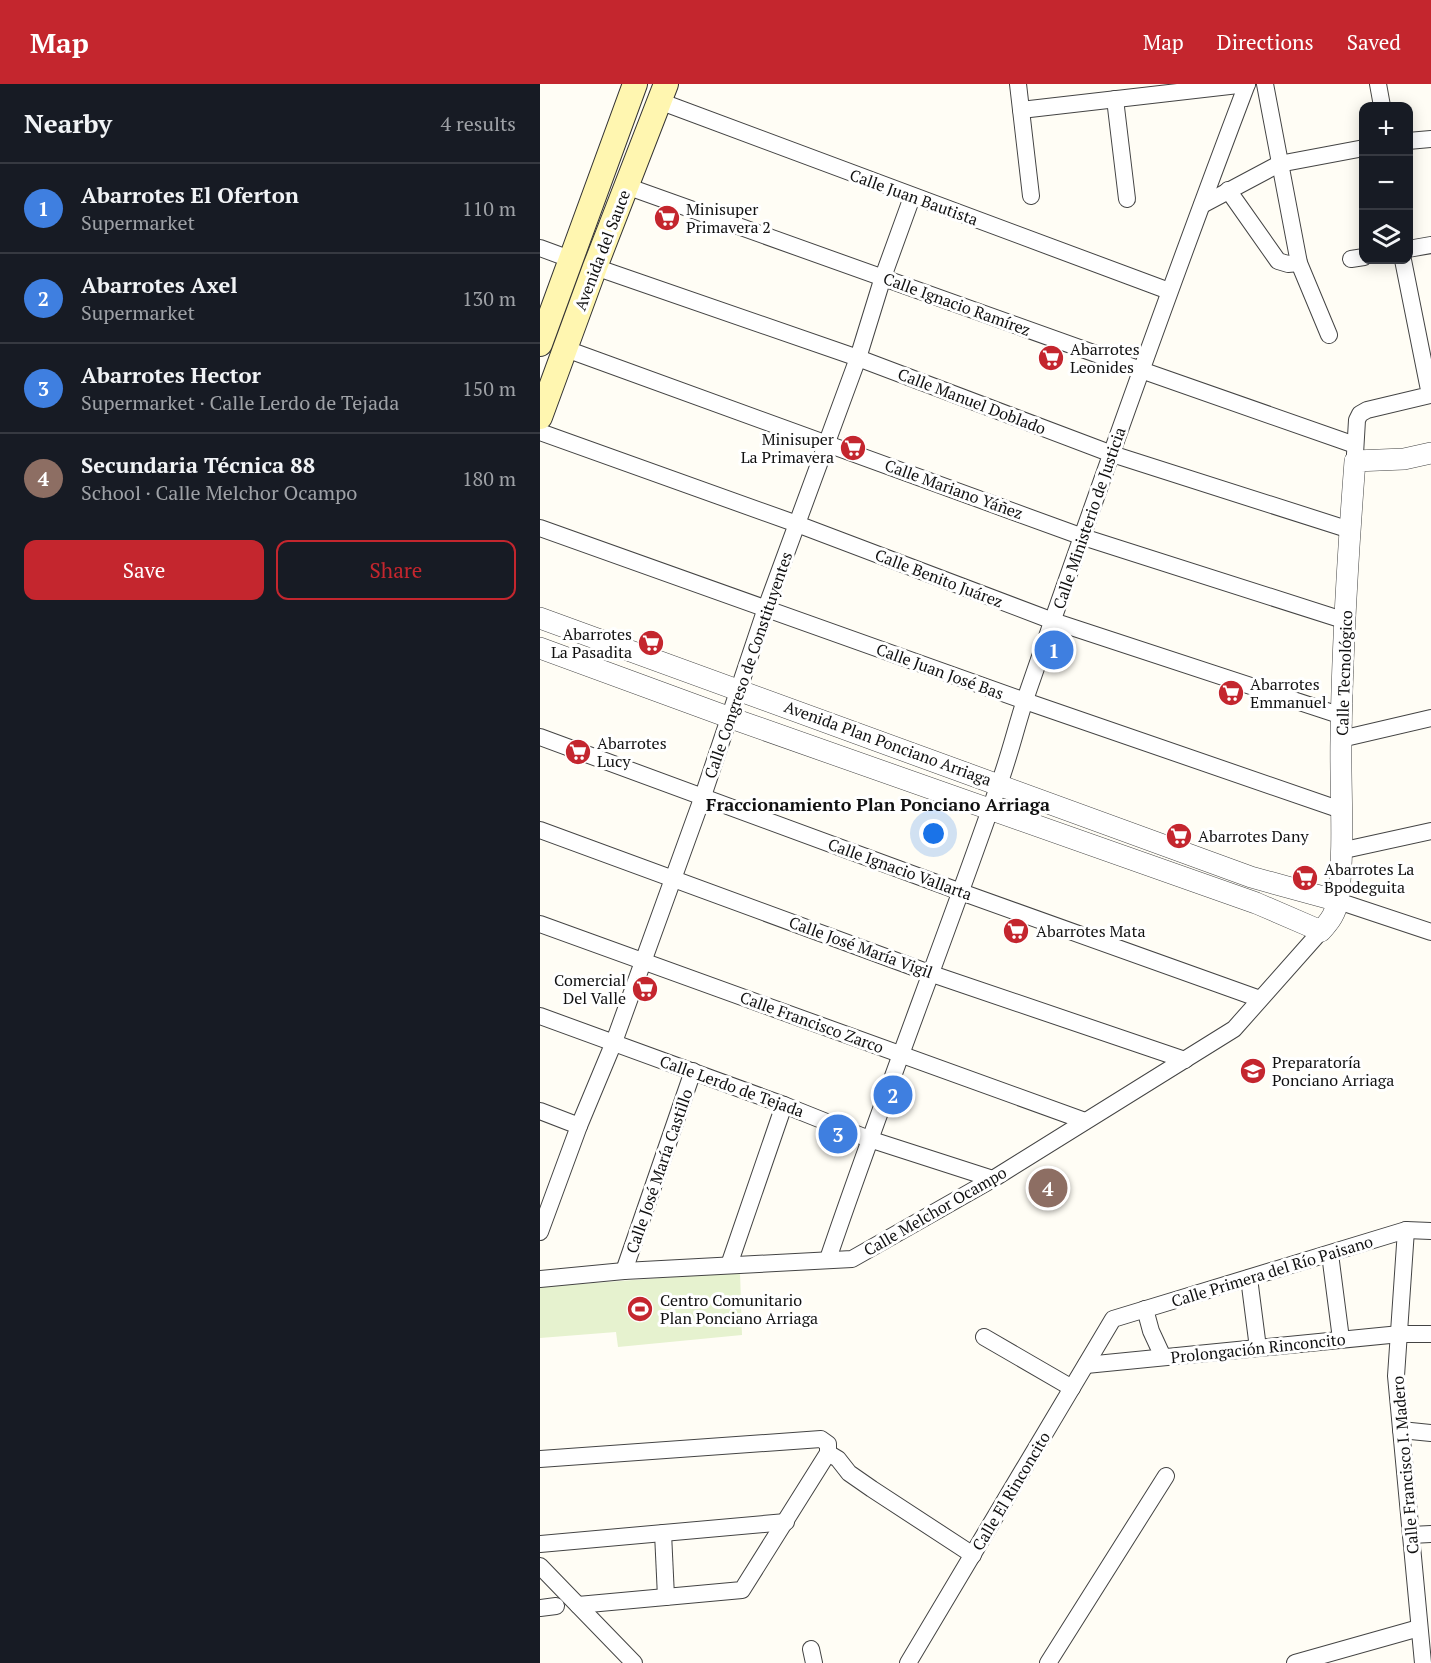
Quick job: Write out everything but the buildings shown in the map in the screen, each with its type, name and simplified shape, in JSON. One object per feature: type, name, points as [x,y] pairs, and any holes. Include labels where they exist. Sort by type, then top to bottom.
[{"type":"main road","name":"Avenida del Sauce","points":[[540,342],[635,84]]},
{"type":"main road","name":"Avenida del Sauce","points":[[540,417],[595,267],[660,101]]},
{"type":"main road","points":[[626,108],[660,101]]},
{"type":"street","points":[[1018,84],[1031,196]]},
{"type":"street","points":[[1021,110],[1247,84]]},
{"type":"street","name":"Calle Ministerio de Justicia","points":[[828,1259],[869,1139],[932,974],[990,810],[1025,701],[1169,291],[1247,84]]},
{"type":"street","points":[[1265,84],[1299,263],[1329,334]]},
{"type":"street","points":[[1378,84],[1381,102]]},
{"type":"street","points":[[1115,99],[1127,199]]},
{"type":"street","name":"Calle Juan Bautista","points":[[660,101],[912,197],[1169,291]]},
{"type":"street","points":[[1413,141],[1431,139]]},
{"type":"street","points":[[1202,205],[1279,164],[1359,149]]},
{"type":"street","name":"Calle Ignacio Ramírez","points":[[626,186],[1141,370],[1355,453],[1404,459],[1431,453]]},
{"type":"street","points":[[1228,190],[1278,261],[1288,264],[1299,263]]},
{"type":"street","name":"Calle Congreso de Constituyentes","points":[[540,1232],[544,1206],[614,1042],[703,796],[766,608],[858,358],[912,197]]},
{"type":"street","points":[[1413,248],[1431,245]]},
{"type":"street","points":[[540,248],[570,259]]},
{"type":"street","points":[[1355,453],[1357,420],[1360,414],[1367,410],[1430,395],[1427,359],[1404,264]]},
{"type":"street","name":"Calle Manuel Doblado","points":[[595,267],[858,358],[1112,454],[1350,530]]},
{"type":"street","name":"Calle Mariano Yáñez","points":[[566,349],[1083,537],[1346,621]]},
{"type":"street","name":"Calle Benito Juárez","points":[[540,432],[797,524],[1053,621],[1342,716]]},
{"type":"street","name":"Calle Tecnológico","points":[[1338,901],[1341,739],[1355,453]]},
{"type":"street","name":"Calle Juan José Bas","points":[[540,528],[1025,701],[1341,810]]},
{"type":"street","name":"Avenida Plan Ponciano Arriaga","points":[[540,618],[1251,877],[1338,901]]},
{"type":"street","name":"Avenida Plan Ponciano Arriaga","points":[[540,648],[728,717],[1256,903],[1321,931]]},
{"type":"street","points":[[1341,739],[1431,718]]},
{"type":"street","name":"Calle Ignacio Vallarta","points":[[540,737],[1260,999]]},
{"type":"street","name":"Calle José María Vigil","points":[[540,830],[932,974],[1185,1060]]},
{"type":"street","points":[[1340,851],[1431,831]]},
{"type":"street","points":[[1251,877],[1256,903]]},
{"type":"street","points":[[1338,901],[1431,932]]},
{"type":"street","name":"Calle Melchor Ocampo","points":[[540,1279],[624,1271],[852,1259],[993,1179],[1234,1029],[1333,917],[1338,901]]},
{"type":"street","name":"Calle Francisco Zarco","points":[[540,924],[1085,1120]]},
{"type":"street","name":"Calle Lerdo de Tejada","points":[[540,1016],[784,1105],[869,1139],[993,1179]]},
{"type":"street","name":"Calle José María Castillo","points":[[624,1271],[693,1071]]},
{"type":"street","points":[[729,1265],[784,1105]]},
{"type":"street","points":[[540,1111],[579,1126]]},
{"type":"street","name":"Calle Primera del Río Paisano","points":[[1113,1319],[1406,1230],[1431,1231]]},
{"type":"street","name":"Calle Francisco I. Madero","points":[[1406,1230],[1396,1376],[1423,1663]]},
{"type":"street","points":[[1330,1254],[1341,1339]]},
{"type":"street","points":[[1249,1278],[1258,1348]]},
{"type":"street","points":[[1145,1309],[1151,1331],[1163,1357]]},
{"type":"street","name":"Calle El Rinconcito","points":[[908,1663],[1113,1319]]},
{"type":"street","name":"Prolongación Rinconcito","points":[[1086,1365],[1341,1339],[1431,1334]]},
{"type":"street","points":[[984,1337],[1072,1388]]},
{"type":"street","points":[[1401,1430],[1431,1433]]},
{"type":"street","points":[[540,1459],[821,1439],[828,1444],[828,1453],[742,1590],[578,1605]]},
{"type":"street","points":[[828,1453],[838,1459],[849,1473],[873,1490],[973,1554]]},
{"type":"street","points":[[1048,1663],[1166,1476]]},
{"type":"street","points":[[540,1544],[786,1522]]},
{"type":"street","points":[[663,1533],[666,1597]]},
{"type":"street","points":[[1411,1535],[1431,1534]]},
{"type":"street","points":[[540,1566],[634,1663]]},
{"type":"street","points":[[1295,1663],[1337,1657],[1419,1628]]},
{"type":"green space","name":"Centro Comunitario Plan Ponciano Arriaga","points":[[740,1272],[742,1335],[618,1347],[616,1332],[540,1338],[540,1287]]},
{"type":"place","name":"Minisuper Primavera 2","points":[[667,218]]},
{"type":"place","name":"Abarrotes Leonides","points":[[1051,358]]},
{"type":"place","name":"Minisuper La Primavera","points":[[853,448]]},
{"type":"place","name":"Abarrotes La Pasadita","points":[[651,643]]},
{"type":"place","name":"Abarrotes El Oferton","points":[[1054,650]]},
{"type":"place","name":"Abarrotes Emmanuel","points":[[1231,693]]},
{"type":"place","name":"Abarrotes Lucy","points":[[578,752]]},
{"type":"place","name":"Abarrotes Dany","points":[[1179,836]]},
{"type":"place","name":"Abarrotes La Bpodeguita","points":[[1305,878]]},
{"type":"place","name":"Abarrotes Mata","points":[[1016,931]]},
{"type":"place","name":"Comercial Del Valle","points":[[645,989]]},
{"type":"place","name":"Preparatoría Ponciano Arriaga","points":[[1253,1071]]},
{"type":"place","name":"Abarrotes Axel","points":[[893,1095]]},
{"type":"place","name":"Abarrotes Hector","points":[[838,1134]]},
{"type":"place","name":"Secundaria Técnica 88","points":[[1048,1188]]},
{"type":"place","name":"Centro Comunitario Plan Ponciano Arriaga","points":[[640,1309]]},
{"type":"district","name":"Fraccionamiento Plan Ponciano Arriaga","points":[[878,805]]}]
